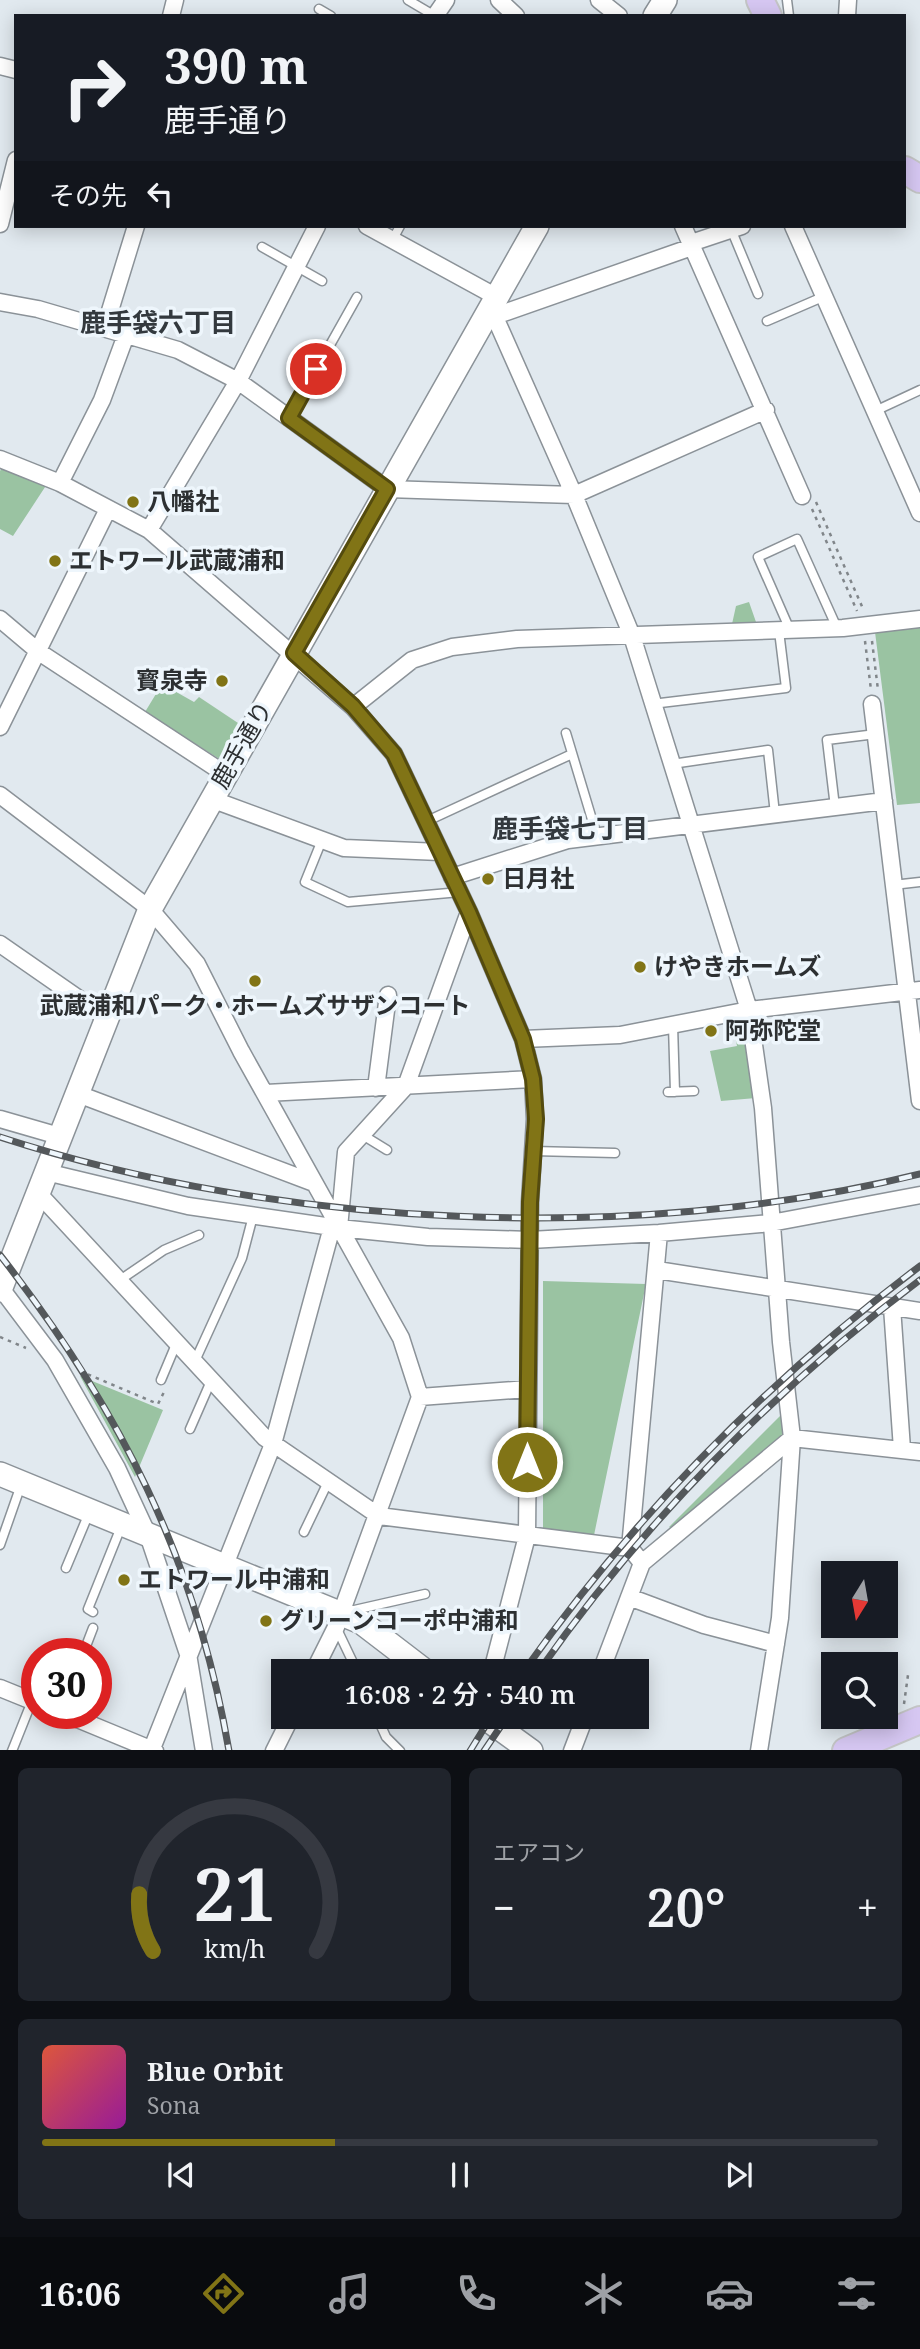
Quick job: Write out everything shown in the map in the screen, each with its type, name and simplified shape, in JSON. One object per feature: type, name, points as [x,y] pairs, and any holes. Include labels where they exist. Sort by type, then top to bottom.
[{"type":"main road","points":[[848,1750],[910,1724]]},
{"type":"street","points":[[499,0],[514,14]]},
{"type":"street","points":[[599,0],[616,14]]},
{"type":"street","points":[[0,224],[14,168]]},
{"type":"street","points":[[104,327],[135,228]]},
{"type":"street","points":[[149,530],[238,380],[316,228]]},
{"type":"street","points":[[377,228],[397,232],[493,306],[632,636],[749,1010],[763,1108],[776,1288],[792,1438],[787,1542],[776,1644],[760,1750]]},
{"type":"street","name":"鹿手通り","points":[[0,1288],[150,909],[493,306],[531,228]]},
{"type":"street","points":[[684,228],[802,496]]},
{"type":"street","points":[[493,306],[692,245],[735,228]]},
{"type":"street","points":[[794,228],[920,513]]},
{"type":"street","points":[[0,302],[104,327],[178,350],[238,380],[387,489],[574,495],[766,410]]},
{"type":"street","points":[[61,483],[102,400],[126,335]]},
{"type":"street","points":[[0,459],[61,483],[149,530],[353,706],[394,754],[460,892],[523,1039],[533,1079],[536,1119],[530,1240],[527,1536],[495,1659]]},
{"type":"street","points":[[0,727],[108,509]]},
{"type":"street","points":[[0,619],[39,652],[225,774]]},
{"type":"street","points":[[353,706],[412,660],[452,647],[517,639],[785,631],[920,619]]},
{"type":"street","points":[[872,704],[893,885],[913,991],[920,1101]]},
{"type":"street","points":[[0,794],[150,909],[197,964],[336,1228],[401,1338],[420,1397],[379,1516],[339,1620],[320,1659]]},
{"type":"street","points":[[211,799],[344,848],[440,852]]},
{"type":"street","points":[[452,877],[568,840],[884,801]]},
{"type":"street","points":[[101,1729],[152,1750],[188,1654],[274,1444],[336,1228],[346,1152],[407,1086],[469,912]]},
{"type":"street","points":[[0,944],[107,1019]]},
{"type":"street","points":[[523,1039],[620,1035],[749,1010],[913,991]]},
{"type":"street","points":[[376,1087],[388,995]]},
{"type":"street","points":[[266,1093],[533,1079]]},
{"type":"street","points":[[78,1094],[314,1183]]},
{"type":"street","points":[[0,1119],[59,1136]]},
{"type":"street","points":[[42,1183],[336,1228],[428,1237],[530,1240],[771,1223],[920,1195]]},
{"type":"street","points":[[42,1183],[120,1280],[274,1444],[379,1516],[630,1548]]},
{"type":"street","points":[[642,1563],[630,1548],[659,1233]]},
{"type":"street","points":[[657,1270],[920,1311]]},
{"type":"street","points":[[0,1288],[55,1360],[117,1468],[148,1535],[188,1654],[204,1750]]},
{"type":"street","points":[[892,1307],[902,1449]]},
{"type":"street","points":[[420,1397],[527,1389]]},
{"type":"street","points":[[606,1659],[642,1563],[792,1438],[920,1452]]},
{"type":"street","points":[[0,1474],[226,1566],[339,1620],[361,1622],[409,1659]]},
{"type":"street","points":[[629,1597],[704,1625],[776,1644]]},
{"type":"street","points":[[0,1688],[21,1697]]},
{"type":"street","points":[[274,1750],[285,1729]]},
{"type":"street","points":[[501,1729],[530,1750]]},
{"type":"street","points":[[572,1750],[580,1729]]},
{"type":"lane","points":[[408,0],[432,14]]},
{"type":"lane","points":[[319,9],[328,14]]},
{"type":"lane","points":[[738,228],[758,294]]},
{"type":"lane","points":[[262,247],[322,281]]},
{"type":"lane","points":[[767,321],[825,296]]},
{"type":"lane","points":[[289,418],[357,297]]},
{"type":"lane","points":[[875,411],[920,390]]},
{"type":"lane","points":[[652,704],[786,688],[785,631],[758,557],[797,539],[837,628]]},
{"type":"lane","points":[[566,733],[597,836]]},
{"type":"lane","points":[[835,807],[828,740],[876,734]]},
{"type":"lane","points":[[671,764],[768,750],[775,814]]},
{"type":"lane","points":[[425,822],[572,754]]},
{"type":"lane","points":[[322,840],[305,882],[348,902],[460,892]]},
{"type":"lane","points":[[893,885],[920,882]]},
{"type":"lane","points":[[673,1025],[672,1092],[694,1091]]},
{"type":"lane","points":[[361,1134],[387,1150]]},
{"type":"lane","points":[[533,1151],[614,1153]]},
{"type":"lane","points":[[195,1361],[242,1258],[253,1216]]},
{"type":"lane","points":[[120,1280],[164,1250],[199,1235]]},
{"type":"lane","points":[[165,1381],[177,1342]]},
{"type":"lane","points":[[190,1429],[212,1380]]},
{"type":"lane","points":[[304,1532],[328,1482]]},
{"type":"lane","points":[[0,1545],[22,1483]]},
{"type":"lane","points":[[66,1569],[89,1511]]},
{"type":"lane","points":[[93,1612],[88,1609],[122,1524]]},
{"type":"lane","points":[[352,1659],[339,1620],[425,1594]]},
{"type":"lane","points":[[89,1638],[93,1628]]},
{"type":"lane","points":[[12,1750],[22,1729]]},
{"type":"lane","points":[[382,1729],[386,1737],[399,1750]]},
{"type":"path","points":[[802,496],[807,498],[863,626],[872,704]]},
{"type":"path","points":[[0,1337],[159,1404],[165,1381]]},
{"type":"path","points":[[908,1675],[910,1724]]},
{"type":"green space","points":[[4,464],[49,481],[13,536],[0,529],[0,471]]},
{"type":"green space","points":[[749,602],[756,622],[732,624],[736,606]]},
{"type":"green space","points":[[920,624],[920,803],[897,805],[875,632]]},
{"type":"green space","points":[[162,684],[194,702],[199,697],[241,725],[221,760],[145,712]]},
{"type":"green space","points":[[744,1019],[756,1098],[721,1101],[710,1051],[737,1046],[732,1020]]},
{"type":"green space","points":[[543,1281],[646,1284],[593,1540],[543,1534]]},
{"type":"green space","points":[[80,1376],[163,1410],[135,1477]]},
{"type":"green space","points":[[785,1411],[789,1436],[673,1530],[669,1527]]},
{"type":"railway","points":[[0,1137],[108,1168],[222,1191],[339,1207],[458,1216],[577,1217],[695,1211],[810,1197],[920,1174]]},
{"type":"railway","points":[[0,1255],[43,1312],[81,1370],[116,1428],[147,1488],[196,1614],[215,1681],[229,1750]]},
{"type":"railway","points":[[533,1659],[611,1558],[706,1453],[809,1356],[920,1266]]},
{"type":"railway","points":[[548,1659],[621,1563],[714,1460],[814,1365],[920,1280]]},
{"type":"railway","points":[[471,1750],[484,1729]]},
{"type":"railway","points":[[485,1750],[499,1729]]},
{"type":"place","name":"八幡社","points":[[133,502]]},
{"type":"place","name":"エトワール武蔵浦和","points":[[55,561]]},
{"type":"place","name":"寳泉寺","points":[[222,681]]},
{"type":"place","name":"日月社","points":[[488,879]]},
{"type":"place","name":"けやきホームズ","points":[[640,967]]},
{"type":"place","name":"武蔵浦和パーク・ホームズサザンコート","points":[[255,981]]},
{"type":"place","name":"阿弥陀堂","points":[[711,1031]]},
{"type":"place","name":"エトワール中浦和","points":[[124,1580]]},
{"type":"place","name":"グリーンコーポ中浦和","points":[[266,1621]]},
{"type":"district","name":"鹿手袋六丁目","points":[[158,323]]},
{"type":"district","name":"鹿手袋七丁目","points":[[570,829]]},
{"type":"route","points":[[316,369],[289,418],[387,489],[294,653],[353,706],[394,754],[480,938],[523,1039],[533,1079],[536,1119],[530,1202],[527,1462]]}]
